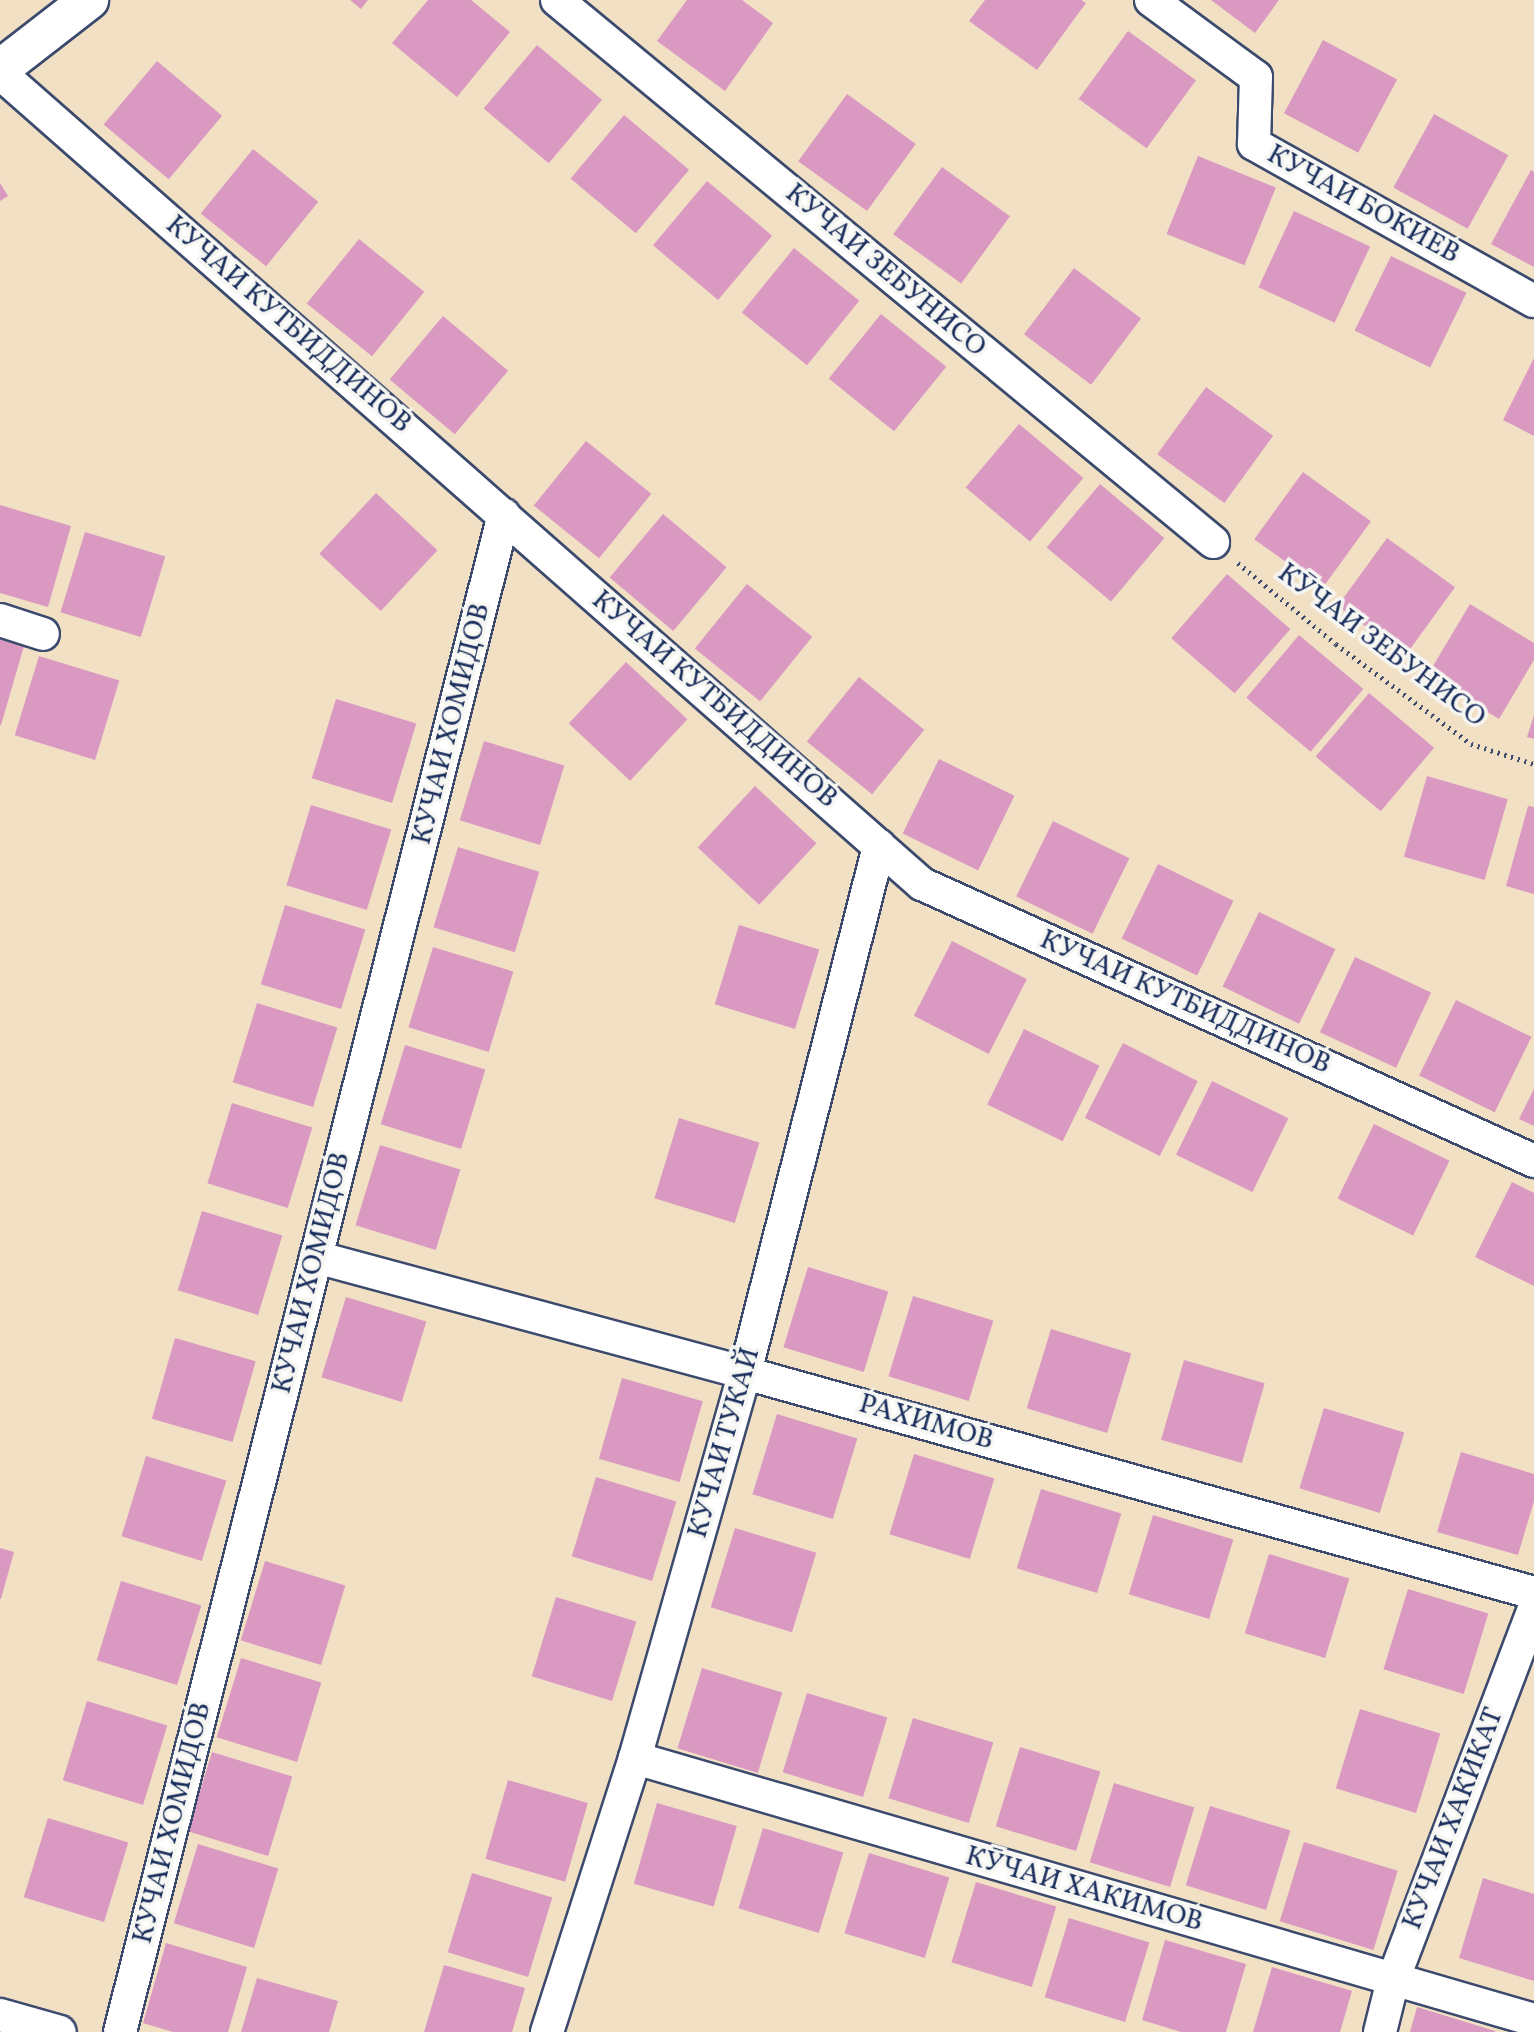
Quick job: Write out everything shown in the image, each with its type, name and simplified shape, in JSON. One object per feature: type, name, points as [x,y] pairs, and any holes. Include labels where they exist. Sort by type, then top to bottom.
[{"type":"main road","points":[[0,71],[89,0]]},
{"type":"street","name":"КУЧАИ ЗЕБУНИСО","points":[[558,0],[1213,542]]},
{"type":"street","name":"КУЧАИ БОКИЕВ","points":[[1151,0],[1256,77],[1254,144],[1534,301]]},
{"type":"street","name":"КУЧАИ КУТБИДДИНОВ","points":[[0,71],[922,884],[1534,1161]]},
{"type":"street","name":"КУЧАИ ХОМИДОВ","points":[[120,2032],[504,515]]},
{"type":"street","points":[[0,620],[43,634]]},
{"type":"street","name":"КУЧАИ ТУКАЙ","points":[[547,2032],[635,1758],[746,1373],[879,846]]},
{"type":"street","name":"РАХИМОВ","points":[[316,1257],[746,1373],[1534,1592]]},
{"type":"street","name":"КУЧАИ ХАКИКАТ","points":[[1380,2032],[1392,1980],[1534,1608]]},
{"type":"street","name":"КӮЧАИ ХАКИМОВ","points":[[635,1758],[1534,2020]]},
{"type":"street","points":[[0,2015],[61,2032]]},
{"type":"path","name":"КӮЧАИ ЗЕБУНИСО","points":[[1213,542],[1336,644],[1471,744],[1534,764]]},
{"type":"building","points":[[350,0],[368,0],[361,9]]},
{"type":"building","points":[[428,0],[471,0],[510,32],[457,97],[392,43]]},
{"type":"building","points":[[687,0],[742,0],[773,23],[725,91],[657,41]]},
{"type":"building","points":[[985,0],[1081,0],[1086,3],[1037,70],[969,21]]},
{"type":"building","points":[[1211,0],[1279,0],[1255,33]]},
{"type":"building","points":[[1128,31],[1196,80],[1147,148],[1079,99]]},
{"type":"building","points":[[1323,40],[1397,79],[1358,153],[1284,113]]},
{"type":"building","points":[[537,45],[602,100],[549,163],[484,109]]},
{"type":"building","points":[[157,61],[222,116],[169,179],[104,125]]},
{"type":"building","points":[[847,94],[916,144],[867,211],[798,161]]},
{"type":"building","points":[[1434,114],[1508,155],[1468,229],[1393,187]]},
{"type":"building","points":[[624,115],[689,170],[636,233],[571,179]]},
{"type":"building","points":[[253,149],[318,202],[266,266],[201,214]]},
{"type":"building","points":[[1198,156],[1276,187],[1244,265],[1167,234]]},
{"type":"building","points":[[942,167],[1010,216],[961,284],[893,234]]},
{"type":"building","points":[[1531,170],[1534,172],[1534,267],[1491,244]]},
{"type":"building","points":[[707,181],[772,236],[718,300],[653,245]]},
{"type":"building","points":[[0,183],[8,196],[0,201]]},
{"type":"building","points":[[1294,211],[1370,246],[1335,323],[1259,287]]},
{"type":"building","points":[[359,239],[424,292],[372,356],[307,304]]},
{"type":"building","points":[[794,248],[859,301],[807,365],[742,313]]},
{"type":"building","points":[[1391,256],[1466,293],[1430,367],[1355,331]]},
{"type":"building","points":[[1074,268],[1141,319],[1091,385],[1024,334]]},
{"type":"building","points":[[881,314],[946,367],[894,431],[829,379]]},
{"type":"building","points":[[443,316],[508,371],[455,434],[390,380]]},
{"type":"building","points":[[1534,358],[1534,436],[1503,420]]},
{"type":"building","points":[[1206,387],[1273,436],[1224,503],[1157,454]]},
{"type":"building","points":[[1019,424],[1083,478],[1030,542],[966,488]]},
{"type":"building","points":[[586,441],[651,494],[599,558],[534,506]]},
{"type":"building","points":[[1303,472],[1371,521],[1322,589],[1254,539]]},
{"type":"building","points":[[1100,484],[1164,538],[1111,602],[1047,548]]},
{"type":"building","points":[[376,493],[437,550],[381,611],[319,554]]},
{"type":"building","points":[[0,505],[71,526],[48,607],[0,593]]},
{"type":"building","points":[[663,514],[727,567],[673,631],[610,578]]},
{"type":"building","points":[[85,532],[165,557],[141,637],[60,612]]},
{"type":"building","points":[[1387,538],[1455,587],[1406,655],[1338,606]]},
{"type":"building","points":[[1227,574],[1290,629],[1235,693],[1171,638]]},
{"type":"building","points":[[747,584],[812,637],[760,701],[695,649]]},
{"type":"building","points":[[1470,604],[1534,643],[1534,660],[1499,719],[1427,676]]},
{"type":"building","points":[[1299,635],[1363,689],[1311,752],[1246,698]]},
{"type":"building","points":[[0,639],[24,646],[1,725],[0,725]]},
{"type":"building","points":[[39,656],[119,681],[95,760],[15,735]]},
{"type":"building","points":[[626,662],[687,719],[630,781],[569,723]]},
{"type":"building","points":[[859,677],[924,730],[872,794],[807,742]]},
{"type":"building","points":[[1369,693],[1434,748],[1381,811],[1316,757]]},
{"type":"building","points":[[336,699],[416,724],[392,803],[312,778]]},
{"type":"building","points":[[1534,715],[1534,739],[1527,737]]},
{"type":"building","points":[[484,741],[564,766],[540,845],[460,820]]},
{"type":"building","points":[[939,759],[1014,796],[978,870],[903,834]]},
{"type":"building","points":[[1427,776],[1508,799],[1485,880],[1404,857]]},
{"type":"building","points":[[755,786],[816,843],[759,905],[698,847]]},
{"type":"building","points":[[311,805],[391,830],[367,910],[286,885]]},
{"type":"building","points":[[1528,806],[1534,807],[1534,894],[1506,886]]},
{"type":"building","points":[[1053,821],[1129,858],[1093,934],[1016,896]]},
{"type":"building","points":[[458,847],[539,872],[515,952],[433,927]]},
{"type":"building","points":[[1158,864],[1233,901],[1197,975],[1122,939]]},
{"type":"building","points":[[285,905],[365,930],[341,1009],[261,984]]},
{"type":"building","points":[[1259,912],[1335,949],[1299,1024],[1223,987]]},
{"type":"building","points":[[739,925],[819,950],[795,1029],[715,1004]]},
{"type":"building","points":[[952,941],[1027,979],[989,1054],[914,1016]]},
{"type":"building","points":[[433,947],[513,972],[489,1052],[408,1027]]},
{"type":"building","points":[[1355,957],[1431,992],[1396,1068],[1320,1032]]},
{"type":"building","points":[[1456,1000],[1531,1037],[1495,1112],[1419,1075]]},
{"type":"building","points":[[257,1003],[337,1028],[313,1107],[233,1082]]},
{"type":"building","points":[[1024,1029],[1099,1066],[1063,1141],[987,1104]]},
{"type":"building","points":[[1123,1043],[1198,1081],[1160,1156],[1085,1118]]},
{"type":"building","points":[[405,1045],[485,1070],[461,1149],[381,1124]]},
{"type":"building","points":[[1212,1081],[1288,1118],[1252,1192],[1176,1155]]},
{"type":"building","points":[[1534,1089],[1534,1126],[1519,1119]]},
{"type":"building","points":[[232,1103],[312,1128],[288,1208],[207,1183]]},
{"type":"building","points":[[679,1118],[759,1143],[735,1223],[654,1198]]},
{"type":"building","points":[[1374,1124],[1449,1161],[1413,1235],[1338,1199]]},
{"type":"building","points":[[380,1145],[460,1170],[436,1250],[355,1225]]},
{"type":"building","points":[[1512,1182],[1534,1193],[1534,1286],[1475,1257]]},
{"type":"building","points":[[202,1211],[282,1236],[258,1315],[178,1290]]},
{"type":"building","points":[[808,1267],[888,1292],[864,1372],[783,1347]]},
{"type":"building","points":[[913,1296],[993,1321],[969,1401],[888,1376]]},
{"type":"building","points":[[346,1297],[426,1322],[402,1402],[321,1377]]},
{"type":"building","points":[[1051,1329],[1131,1354],[1107,1433],[1027,1408]]},
{"type":"building","points":[[175,1338],[256,1361],[233,1442],[152,1419]]},
{"type":"building","points":[[1184,1360],[1265,1383],[1242,1463],[1161,1440]]},
{"type":"building","points":[[622,1378],[703,1401],[680,1482],[599,1459]]},
{"type":"building","points":[[1324,1408],[1404,1433],[1380,1513],[1299,1488]]},
{"type":"building","points":[[777,1414],[857,1439],[833,1519],[752,1494]]},
{"type":"building","points":[[1461,1452],[1534,1474],[1534,1501],[1518,1555],[1437,1532]]},
{"type":"building","points":[[914,1454],[994,1479],[970,1559],[889,1534]]},
{"type":"building","points":[[146,1456],[226,1481],[202,1561],[121,1536]]},
{"type":"building","points":[[596,1477],[676,1502],[652,1581],[572,1556]]},
{"type":"building","points":[[1041,1489],[1121,1514],[1097,1593],[1017,1568]]},
{"type":"building","points":[[1153,1515],[1233,1540],[1209,1619],[1129,1594]]},
{"type":"building","points":[[735,1528],[816,1553],[792,1632],[711,1607]]},
{"type":"building","points":[[0,1548],[14,1552],[1,1599],[0,1599]]},
{"type":"building","points":[[1269,1554],[1349,1579],[1325,1658],[1245,1633]]},
{"type":"building","points":[[265,1561],[345,1586],[321,1665],[241,1640]]},
{"type":"building","points":[[121,1581],[201,1606],[177,1685],[97,1660]]},
{"type":"building","points":[[1408,1589],[1488,1614],[1464,1694],[1383,1669]]},
{"type":"building","points":[[556,1597],[636,1622],[612,1701],[532,1676]]},
{"type":"building","points":[[241,1658],[321,1683],[297,1762],[217,1737]]},
{"type":"building","points":[[702,1668],[782,1693],[758,1773],[677,1748]]},
{"type":"building","points":[[807,1693],[887,1718],[863,1797],[783,1772]]},
{"type":"building","points":[[87,1701],[167,1726],[143,1805],[63,1780]]},
{"type":"building","points":[[1360,1709],[1440,1734],[1416,1813],[1336,1788]]},
{"type":"building","points":[[913,1718],[993,1743],[969,1823],[888,1798]]},
{"type":"building","points":[[1020,1747],[1100,1772],[1076,1851],[996,1826]]},
{"type":"building","points":[[212,1752],[292,1777],[268,1856],[188,1831]]},
{"type":"building","points":[[508,1780],[588,1803],[565,1882],[485,1859]]},
{"type":"building","points":[[1114,1783],[1194,1808],[1170,1887],[1090,1862]]},
{"type":"building","points":[[657,1803],[737,1826],[714,1907],[634,1884]]},
{"type":"building","points":[[1210,1806],[1290,1831],[1266,1910],[1186,1885]]},
{"type":"building","points":[[48,1818],[128,1843],[104,1922],[24,1897]]},
{"type":"building","points":[[763,1828],[843,1853],[819,1933],[738,1908]]},
{"type":"building","points":[[1304,1842],[1398,1871],[1373,1950],[1280,1921]]},
{"type":"building","points":[[198,1844],[278,1869],[254,1948],[174,1923]]},
{"type":"building","points":[[869,1853],[949,1878],[925,1958],[844,1933]]},
{"type":"building","points":[[472,1873],[552,1898],[528,1977],[448,1952]]},
{"type":"building","points":[[1483,1878],[1534,1894],[1534,1981],[1459,1958]]},
{"type":"building","points":[[976,1882],[1056,1907],[1032,1987],[951,1962]]},
{"type":"building","points":[[1069,1918],[1149,1943],[1125,2022],[1045,1997]]},
{"type":"building","points":[[1165,1940],[1246,1964],[1226,2032],[1181,2032],[1142,2020]]},
{"type":"building","points":[[166,1943],[247,1967],[228,2032],[173,2032],[143,2023]]},
{"type":"building","points":[[444,1965],[525,1988],[512,2032],[424,2032]]},
{"type":"building","points":[[1272,1967],[1352,1991],[1340,2032],[1253,2032]]},
{"type":"building","points":[[257,1978],[338,2001],[329,2032],[241,2032]]},
{"type":"building","points":[[1417,2007],[1495,2031],[1495,2032],[1410,2032]]}]
